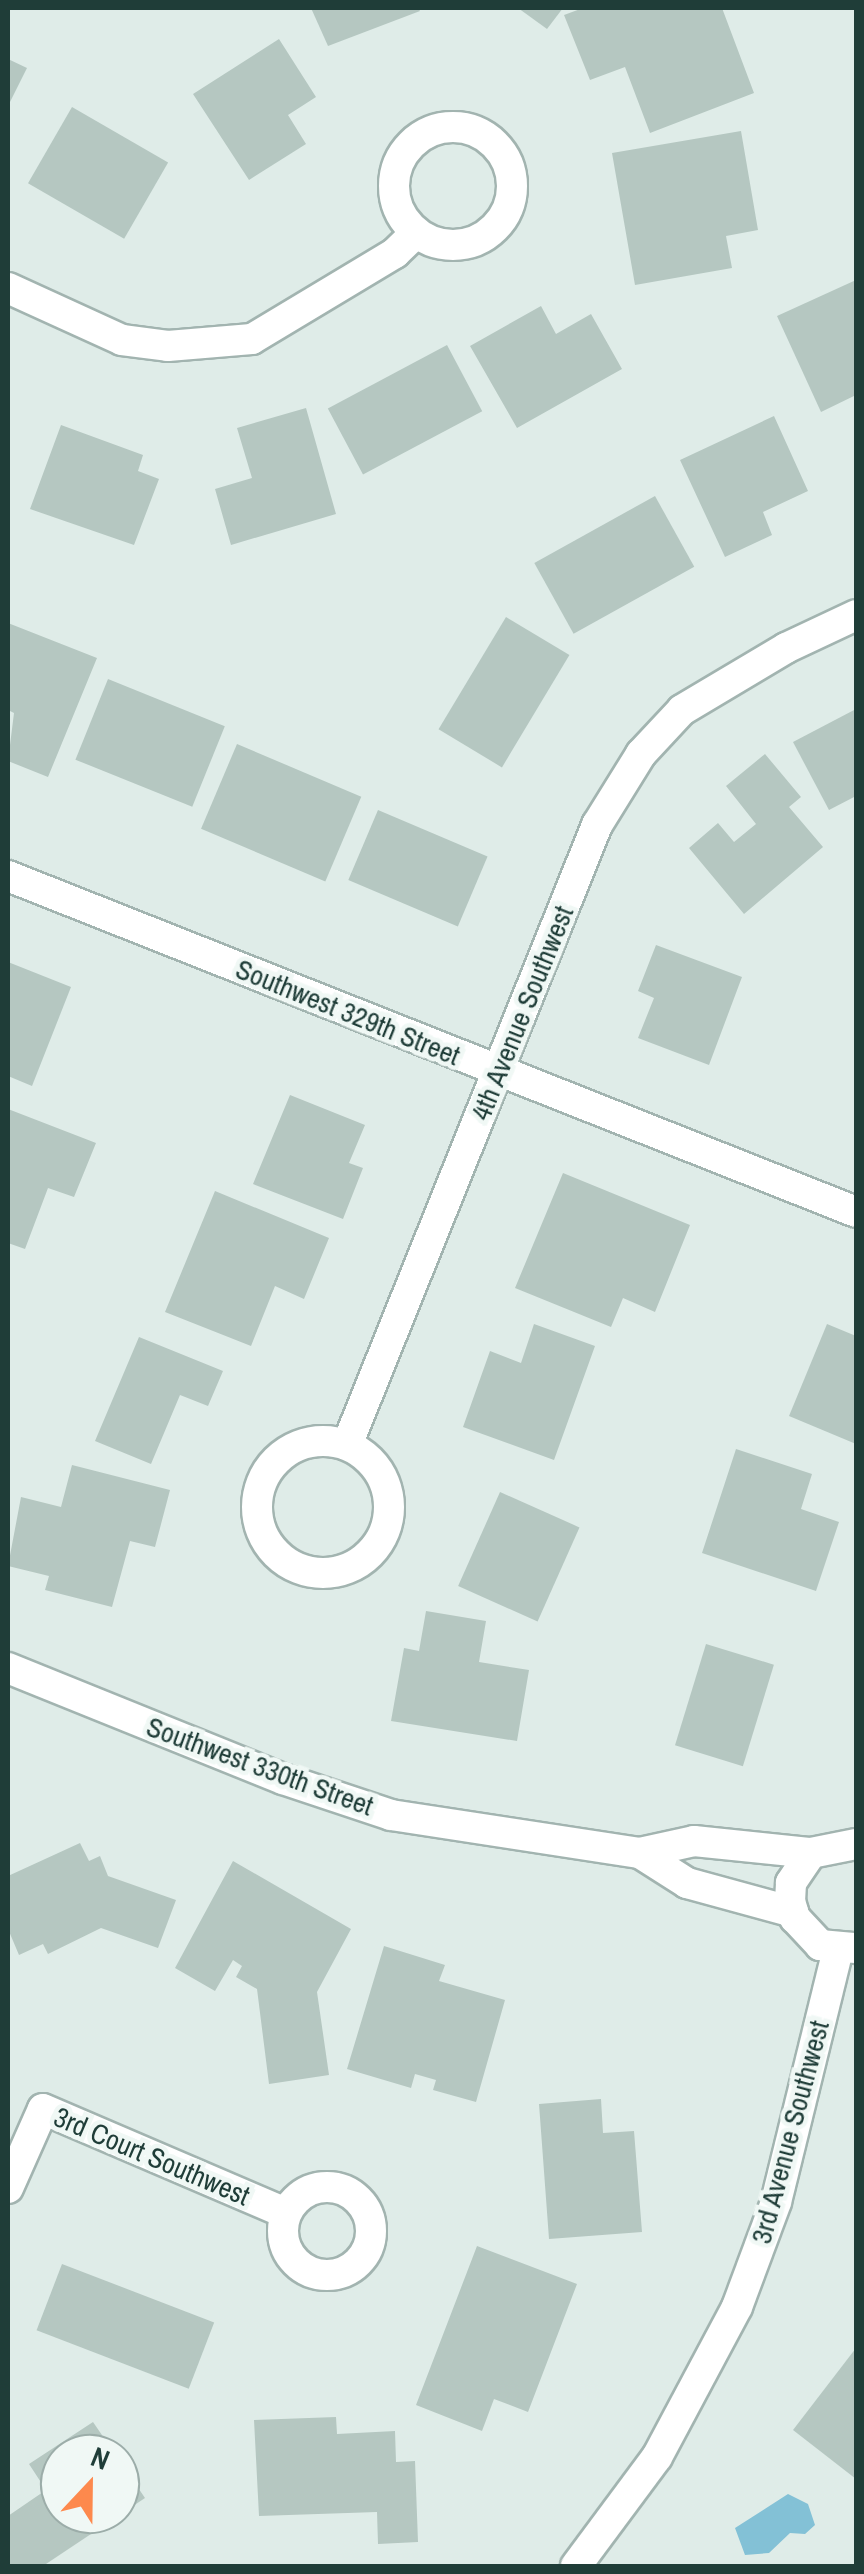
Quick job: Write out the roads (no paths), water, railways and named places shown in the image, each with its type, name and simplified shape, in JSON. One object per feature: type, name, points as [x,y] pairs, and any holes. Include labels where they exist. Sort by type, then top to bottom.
[{"type":"street","points":[[8,288],[122,340],[168,346],[252,339],[395,253],[416,233]]},
{"type":"street","name":"4th Avenue Southwest","points":[[347,1446],[598,826],[641,754],[682,710],[786,648],[856,615]]},
{"type":"street","name":"Southwest 329th Street","points":[[8,876],[856,1212]]},
{"type":"street","points":[[327,1441],[347,1446],[382,1475],[388,1520],[380,1542],[345,1570],[300,1570],[266,1542],[256,1502],[261,1482],[288,1451],[327,1441]]},
{"type":"street","name":"Southwest 330th Street","points":[[8,1668],[283,1780],[391,1815],[640,1854],[694,1841],[811,1852],[856,1840]]},
{"type":"street","points":[[811,1852],[791,1883],[793,1912],[806,1934],[847,1949]]},
{"type":"street","name":"Southwest 330th Street","points":[[640,1854],[687,1883],[793,1912]]},
{"type":"street","name":"3rd Avenue Southwest","points":[[576,2566],[657,2456],[738,2307],[776,2202],[847,1949]]},
{"type":"street","name":"3rd Court Southwest","points":[[8,2188],[43,2109],[286,2213]]},
{"type":"water","points":[[788,2494],[808,2504],[815,2525],[805,2534],[790,2533],[769,2553],[745,2555],[735,2528]]}]
